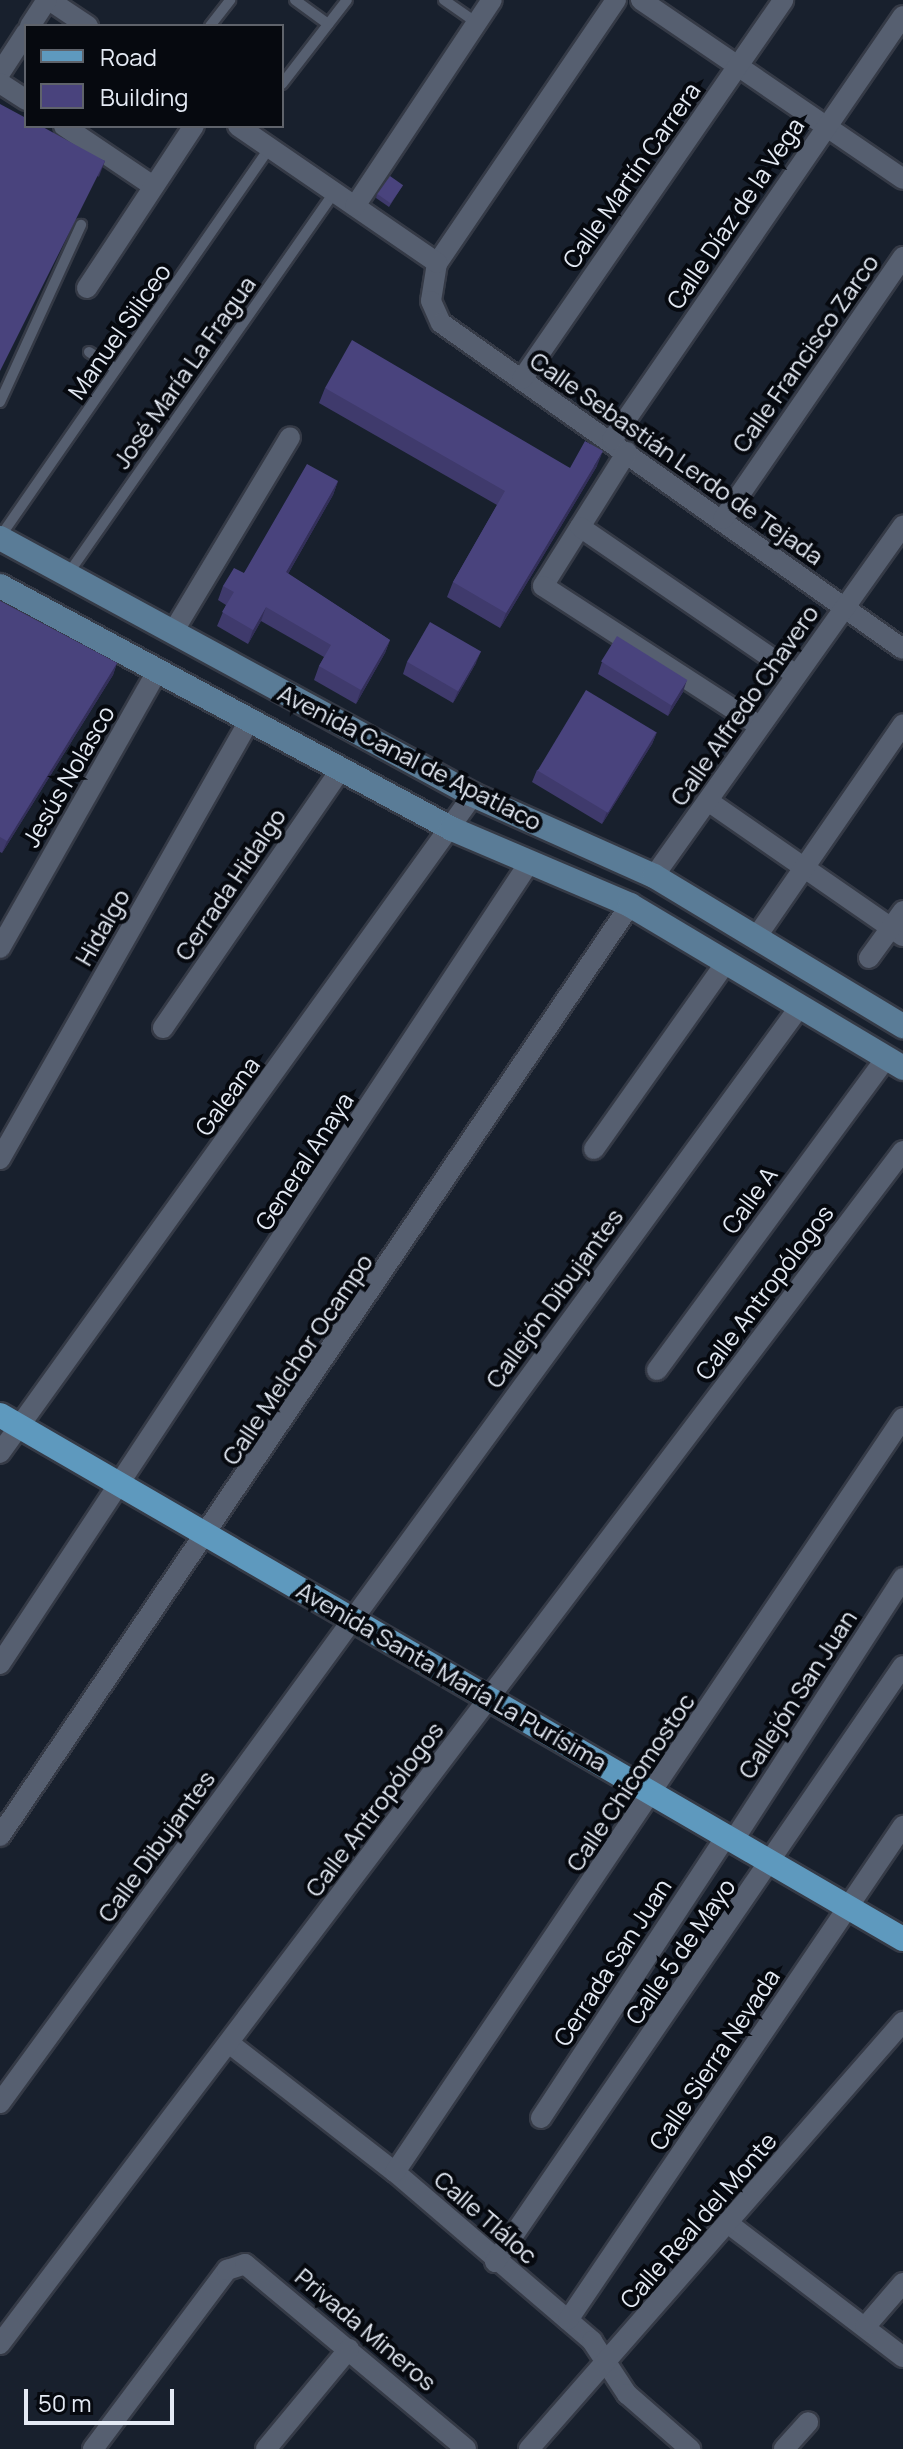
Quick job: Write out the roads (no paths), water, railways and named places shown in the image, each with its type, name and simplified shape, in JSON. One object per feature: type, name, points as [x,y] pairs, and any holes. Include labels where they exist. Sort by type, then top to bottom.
[{"type":"main road","name":"Avenida Santa María La Purísima","points":[[10,1420],[209,1537],[492,1696],[903,1939]]},
{"type":"street","points":[[31,24],[48,0],[71,6],[86,24]]},
{"type":"street","points":[[355,206],[492,0]]},
{"type":"street","points":[[241,128],[437,263],[616,0]]},
{"type":"street","points":[[641,0],[903,179]]},
{"type":"street","name":"Calle Martín Carrera","points":[[522,379],[783,0]]},
{"type":"street","name":"Calle Díaz de la Vega","points":[[758,725],[543,586],[580,527],[619,446],[826,124],[903,16]]},
{"type":"street","points":[[0,73],[24,36]]},
{"type":"street","points":[[0,83],[24,99]]},
{"type":"street","points":[[67,128],[153,186]]},
{"type":"street","points":[[87,288],[193,128]]},
{"type":"street","name":"Calle Francisco Zarco","points":[[723,519],[903,257]]},
{"type":"street","name":"Calle Sebastián Lerdo de Tejada","points":[[437,263],[431,301],[441,323],[723,519],[903,649]]},
{"type":"street","points":[[173,632],[290,437]]},
{"type":"street","name":"Calle Alfredo Chavero","points":[[654,876],[793,673],[844,609],[903,525]]},
{"type":"street","points":[[580,527],[793,673]]},
{"type":"street","name":"Avenida Canal de Apatlaco","points":[[0,538],[473,795],[654,876],[903,1026]]},
{"type":"street","name":"Avenida Canal de Apatlaco","points":[[0,586],[452,829],[630,905],[893,1065]]},
{"type":"street","name":"Jesús Nolasco","points":[[0,948],[157,672]]},
{"type":"street","name":"Hidalgo","points":[[0,1159],[249,721]]},
{"type":"street","points":[[757,936],[903,724]]},
{"type":"street","name":"Cerrada Hidalgo","points":[[163,1028],[340,770]]},
{"type":"street","name":"Galeana","points":[[0,1453],[10,1420],[452,829],[473,795]]},
{"type":"street","points":[[708,801],[806,865],[897,932]]},
{"type":"street","name":"General Anaya","points":[[0,1664],[123,1487],[529,863]]},
{"type":"street","name":"Calle Melchor Ocampo","points":[[0,1836],[209,1537],[630,905]]},
{"type":"street","points":[[869,958],[897,932],[903,911]]},
{"type":"street","points":[[594,1149],[725,964]]},
{"type":"street","name":"Callejón Dibujantes","points":[[353,1619],[798,1009]]},
{"type":"street","name":"Calle A","points":[[657,1370],[893,1065]]},
{"type":"street","name":"Calle Antropólogos","points":[[0,2344],[903,1151]]},
{"type":"street","name":"Calle Chicomostoc","points":[[395,2172],[655,1793],[903,1418]]},
{"type":"street","name":"Callejón San Juan","points":[[731,1836],[903,1578]]},
{"type":"street","name":"Calle Dibujantes","points":[[0,2103],[353,1619]]},
{"type":"street","name":"Calle 5 de Mayo","points":[[495,2262],[774,1862],[903,1666]]},
{"type":"street","name":"Calle Sierra Nevada","points":[[568,2320],[903,1826]]},
{"type":"street","name":"Cerrada San Juan","points":[[541,2118],[731,1836]]},
{"type":"street","name":"Calle Real del Monte","points":[[529,2449],[607,2364],[903,2022]]},
{"type":"street","name":"Calle Tláloc","points":[[229,2043],[395,2172],[495,2262],[568,2320],[607,2364],[627,2394],[690,2449]]},
{"type":"street","points":[[729,2224],[903,2357]]},
{"type":"street","name":"Privada Mineros","points":[[93,2449],[227,2270],[253,2267],[455,2446]]},
{"type":"street","points":[[865,2327],[903,2283]]},
{"type":"street","points":[[266,2449],[349,2349]]},
{"type":"street","points":[[784,2449],[808,2422]]},
{"type":"lane","points":[[212,24],[230,0]]},
{"type":"lane","points":[[295,0],[328,24]]},
{"type":"lane","points":[[284,81],[347,0]]},
{"type":"lane","points":[[444,0],[477,23]]},
{"type":"lane","name":"Manuel Siliceo","points":[[0,538],[270,147]]},
{"type":"lane","name":"José María La Fragua","points":[[67,575],[334,192]]},
{"type":"lane","points":[[0,402],[81,225]]},
{"type":"lane","points":[[89,352],[116,369]]}]
